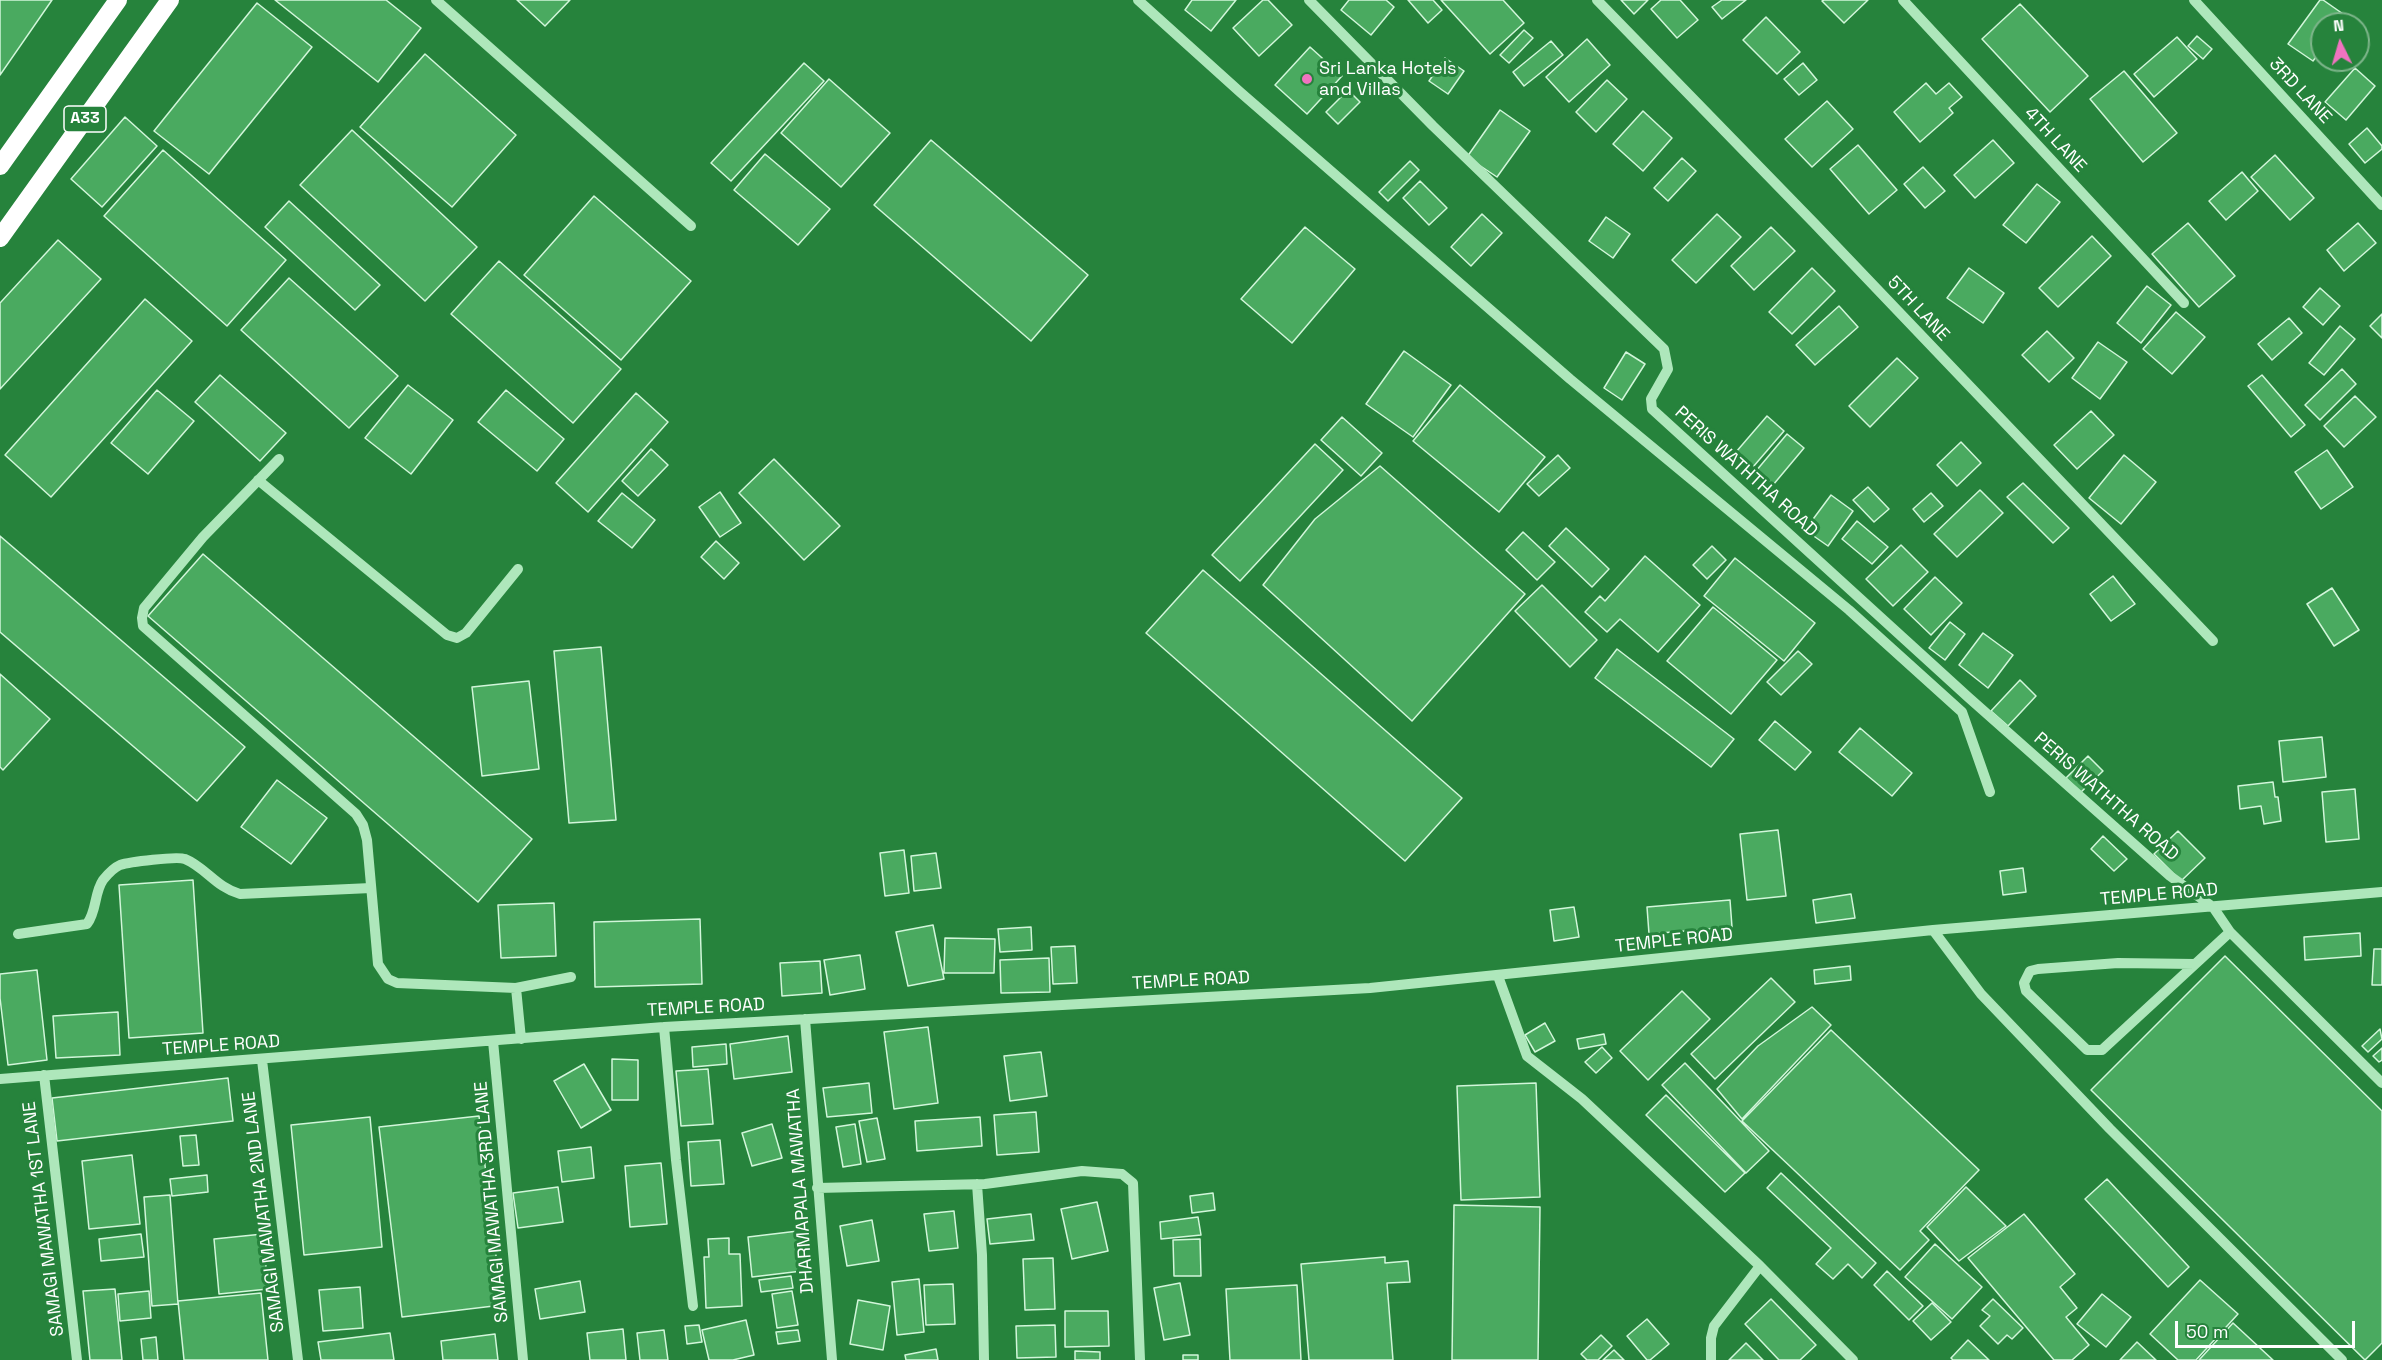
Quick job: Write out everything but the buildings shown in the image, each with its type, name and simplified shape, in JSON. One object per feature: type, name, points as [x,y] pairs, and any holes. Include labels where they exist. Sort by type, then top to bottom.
[{"type":"highway","name":"A33","points":[[0,166],[118,0]]},
{"type":"highway","name":"A33","points":[[0,238],[170,0]]},
{"type":"street","points":[[436,0],[691,226]]},
{"type":"street","points":[[1138,0],[1240,92],[1570,379],[1849,610],[1962,712],[1990,792]]},
{"type":"street","name":"PERIS WATHTHA ROAD","points":[[1309,0],[1433,126],[1664,349],[1668,369],[1651,399],[1652,409],[1977,705],[2170,876],[2213,908],[2230,932],[2382,1083]]},
{"type":"street","name":"5TH LANE","points":[[1597,0],[1814,223],[2213,641]]},
{"type":"street","name":"4TH LANE","points":[[1903,0],[2184,303]]},
{"type":"street","name":"3RD LANE","points":[[2194,0],[2382,205]]},
{"type":"street","points":[[279,459],[204,537],[144,608],[143,626],[356,814],[363,825],[367,840],[378,964],[388,979],[397,983],[516,988],[571,977]]},
{"type":"street","points":[[258,480],[447,635],[457,638],[466,633],[518,569]]},
{"type":"street","points":[[18,934],[87,924],[92,918],[101,883],[111,871],[120,865],[143,862],[177,858],[187,860],[227,891],[240,894],[371,888]]},
{"type":"street","name":"TEMPLE ROAD","points":[[0,1079],[664,1027],[1370,988],[1934,930],[2382,892]]},
{"type":"street","points":[[1934,930],[1981,994],[2102,1121],[2342,1360]]},
{"type":"street","points":[[2194,964],[2118,963],[2037,969],[2030,971],[2024,983],[2026,991],[2041,1006],[2087,1050],[2094,1052],[2102,1050],[2230,932]]},
{"type":"street","points":[[1498,976],[1527,1056],[1581,1100],[1760,1266],[1853,1360]]},
{"type":"street","points":[[516,988],[521,1039]]},
{"type":"street","name":"DHARMAPALA MAWATHA","points":[[805,1019],[832,1360]]},
{"type":"street","points":[[664,1027],[676,1160],[693,1306]]},
{"type":"street","name":"SAMAGI MAWATHA 3RD LANE","points":[[493,1041],[523,1360]]},
{"type":"street","name":"SAMAGI MAWATHA 2ND LANE","points":[[262,1060],[298,1360]]},
{"type":"street","name":"SAMAGI MAWATHA 1ST LANE","points":[[44,1075],[77,1360]]},
{"type":"street","points":[[817,1188],[977,1184],[1082,1171],[1122,1174],[1133,1184],[1140,1360]]},
{"type":"street","points":[[977,1184],[982,1255],[984,1360]]},
{"type":"street","points":[[1711,1360],[1711,1338],[1714,1326],[1760,1266]]},
{"type":"place","name":"Sri Lanka Hotels and Villas","points":[[1307,79]]}]
